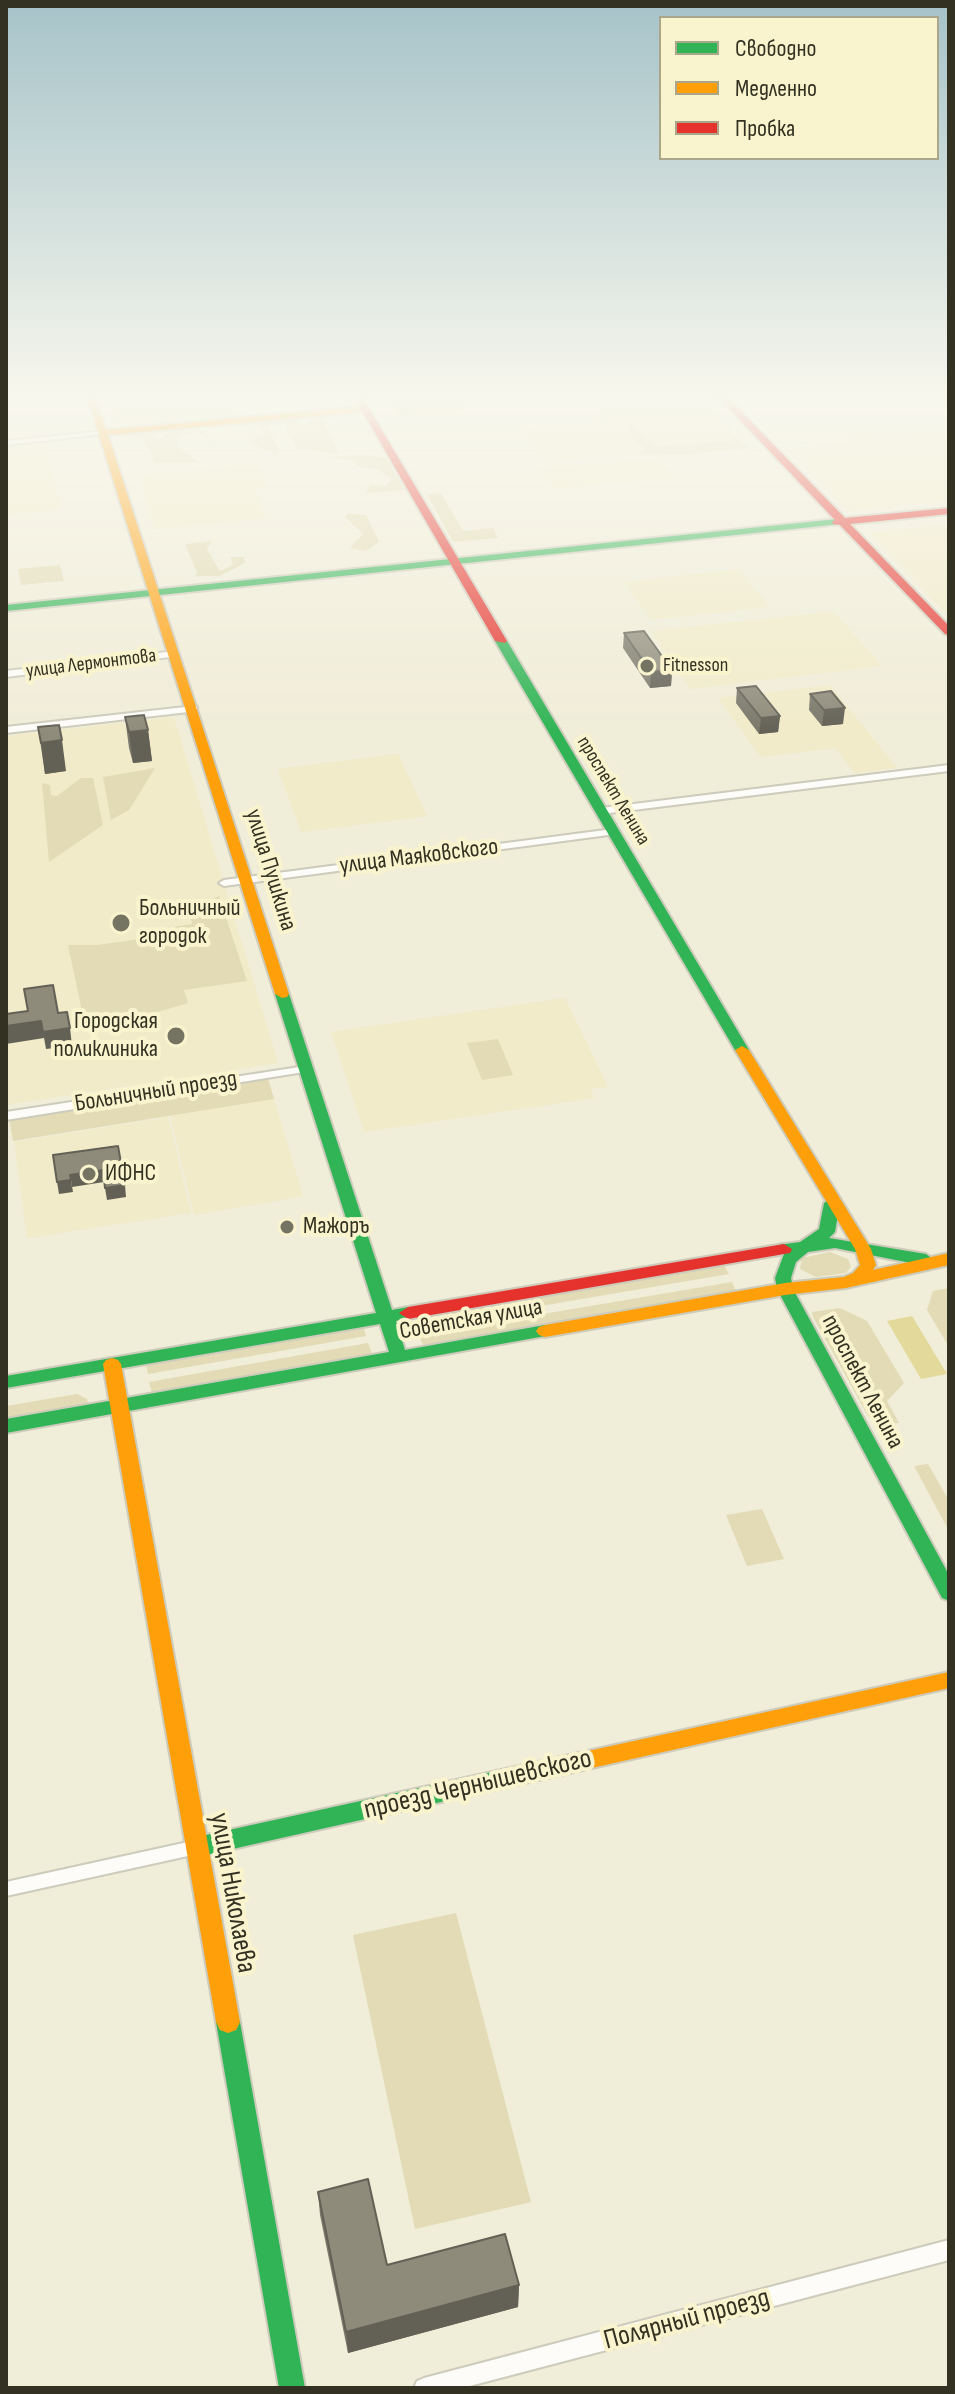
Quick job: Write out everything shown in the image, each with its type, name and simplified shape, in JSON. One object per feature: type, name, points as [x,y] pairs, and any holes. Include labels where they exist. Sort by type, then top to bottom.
[{"type":"main road","name":"улица Пушкина","points":[[129,512],[399,1357]]},
{"type":"main road","name":"проспект Ленина","points":[[425,512],[832,1203],[863,1249],[868,1265],[859,1277],[846,1282]]},
{"type":"main road","points":[[833,512],[949,632]]},
{"type":"main road","points":[[6,608],[942,512]]},
{"type":"main road","points":[[785,1289],[783,1278],[788,1261],[827,1232],[832,1203]]},
{"type":"main road","name":"Советская улица","points":[[6,1382],[809,1245],[835,1243],[906,1258],[946,1259]]},
{"type":"main road","name":"Советская улица","points":[[6,1426],[785,1289],[846,1282],[946,1259]]},
{"type":"main road","points":[[788,1261],[792,1273],[813,1286]]},
{"type":"main road","name":"проспект Ленина","points":[[785,1289],[949,1593]]},
{"type":"main road","name":"улица Николаева","points":[[112,1364],[292,2388]]},
{"type":"main road","name":"проезд Чернышевского","points":[[197,1847],[949,1680]]},
{"type":"street","name":"улица Лермонтова","points":[[6,674],[175,654]]},
{"type":"street","points":[[6,730],[194,709]]},
{"type":"street","points":[[601,811],[949,768]]},
{"type":"street","name":"улица Маяковского","points":[[224,883],[613,832]]},
{"type":"street","name":"Больничный проезд","points":[[6,1116],[306,1069]]},
{"type":"street","name":"проезд Чернышевского","points":[[6,1889],[197,1847]]},
{"type":"street","name":"Полярный проезд","points":[[424,2388],[949,2250]]},
{"type":"shaded area","points":[[6,512],[37,512],[6,515]]},
{"type":"shaded area","points":[[149,512],[263,512],[266,518],[155,529]]},
{"type":"shaded area","points":[[437,512],[452,512],[463,531],[493,528],[498,538],[453,542]]},
{"type":"shaded area","points":[[347,514],[366,515],[379,542],[366,551],[350,548],[363,534],[345,517]]},
{"type":"shaded area","points":[[949,524],[949,617],[871,533]]},
{"type":"shaded area","points":[[212,541],[207,549],[220,571],[233,565],[230,557],[244,557],[245,563],[220,576],[196,576],[185,544]]},
{"type":"shaded area","points":[[60,565],[64,581],[21,585],[18,569]]},
{"type":"shaded area","points":[[739,569],[770,607],[651,620],[624,582]]},
{"type":"shaded area","points":[[834,611],[882,666],[690,689],[650,631]]},
{"type":"shaded area","points":[[830,685],[897,768],[855,773],[835,748],[761,757],[718,698]]},
{"type":"shaded area","name":"Больничный городок","points":[[174,717],[278,1063],[6,1105],[6,736]]},
{"type":"shaded area","points":[[398,754],[427,816],[301,832],[278,769]]},
{"type":"shaded area","points":[[155,768],[129,810],[111,820],[103,777]]},
{"type":"shaded area","points":[[81,778],[93,778],[103,825],[49,862],[42,783],[50,785],[51,795],[57,796]]},
{"type":"shaded area","points":[[219,896],[247,981],[184,990],[188,1003],[154,1013],[85,1025],[68,945],[97,945],[168,935],[167,928],[192,924],[189,910]]},
{"type":"shaded area","points":[[565,998],[608,1087],[591,1089],[594,1098],[364,1132],[331,1032]]},
{"type":"shaded area","points":[[498,1039],[513,1075],[482,1080],[467,1043]]},
{"type":"shaded area","points":[[268,1078],[274,1099],[13,1141],[9,1119]]},
{"type":"shaded area","points":[[274,1099],[303,1196],[194,1215],[170,1115]]},
{"type":"shaded area","points":[[168,1117],[191,1213],[27,1238],[14,1142]]},
{"type":"shaded area","points":[[830,1252],[848,1259],[851,1267],[846,1273],[816,1277],[800,1269],[802,1258]]},
{"type":"shaded area","points":[[724,1265],[729,1274],[417,1327],[414,1317]]},
{"type":"shaded area","points":[[732,1282],[736,1291],[423,1345],[419,1335]]},
{"type":"shaded area","points":[[949,1288],[949,1347],[927,1310],[933,1291]]},
{"type":"shaded area","points":[[840,1308],[867,1321],[904,1383],[887,1401],[899,1423],[883,1424],[868,1416],[813,1317],[812,1312]]},
{"type":"shaded area","points":[[912,1316],[947,1374],[921,1379],[887,1321]]},
{"type":"shaded area","points":[[363,1326],[366,1336],[148,1374],[146,1364]]},
{"type":"shaded area","points":[[368,1343],[372,1354],[152,1393],[149,1382]]},
{"type":"shaded area","points":[[77,1394],[87,1399],[88,1404],[6,1419],[6,1406]]},
{"type":"shaded area","points":[[928,1464],[949,1501],[949,1531],[914,1466]]},
{"type":"shaded area","points":[[762,1509],[784,1559],[747,1566],[726,1515]]},
{"type":"shaded area","points":[[456,1913],[531,2202],[415,2229],[353,1935]]},
{"type":"building","points":[[644,631],[672,670],[651,672],[624,633]]},
{"type":"building","points":[[756,686],[780,716],[761,718],[737,688]]},
{"type":"building","points":[[831,691],[845,708],[824,710],[810,694]]},
{"type":"building","points":[[144,715],[148,730],[129,732],[125,717]]},
{"type":"building","points":[[59,725],[62,740],[41,743],[38,727]]},
{"type":"building","points":[[53,985],[58,1013],[67,1012],[70,1028],[43,1032],[41,1021],[6,1026],[6,1014],[28,1011],[24,989]]},
{"type":"building","points":[[118,1146],[125,1185],[105,1188],[103,1170],[70,1175],[71,1180],[57,1182],[53,1155]]},
{"type":"building","points":[[368,2179],[387,2265],[505,2234],[519,2285],[346,2332],[318,2192]]},
{"type":"traffic: fast","points":[[6,608],[837,522]]},
{"type":"traffic: fast","points":[[501,641],[742,1050]]},
{"type":"traffic: fast","points":[[282,994],[399,1357]]},
{"type":"traffic: fast","points":[[832,1203],[827,1232],[794,1253],[788,1261],[783,1278],[785,1289],[949,1593]]},
{"type":"traffic: fast","points":[[784,1249],[835,1243],[926,1260]]},
{"type":"traffic: fast","points":[[6,1382],[408,1313]]},
{"type":"traffic: fast","points":[[6,1426],[545,1331]]},
{"type":"traffic: fast","points":[[197,1847],[556,1767]]},
{"type":"traffic: fast","points":[[228,2022],[292,2388]]},
{"type":"traffic: slow","points":[[128,512],[282,994]]},
{"type":"traffic: slow","points":[[742,1050],[863,1249],[868,1265],[859,1277],[846,1282]]},
{"type":"traffic: slow","points":[[545,1331],[785,1289],[846,1282],[949,1259]]},
{"type":"traffic: slow","points":[[112,1364],[228,2022]]},
{"type":"traffic: slow","points":[[556,1767],[949,1680]]},
{"type":"traffic: jam","points":[[425,512],[501,641]]},
{"type":"traffic: jam","points":[[833,512],[949,632]]},
{"type":"traffic: jam","points":[[837,522],[942,512]]},
{"type":"traffic: jam","points":[[408,1313],[784,1249]]},
{"type":"place","name":"Fitnesson","points":[[647,666]]},
{"type":"place","name":"Больничный городок","points":[[121,923]]},
{"type":"place","name":"Городская поликлиника","points":[[176,1036]]},
{"type":"place","name":"ИФНС","points":[[89,1174]]},
{"type":"place","name":"Мажоръ","points":[[287,1227]]}]
